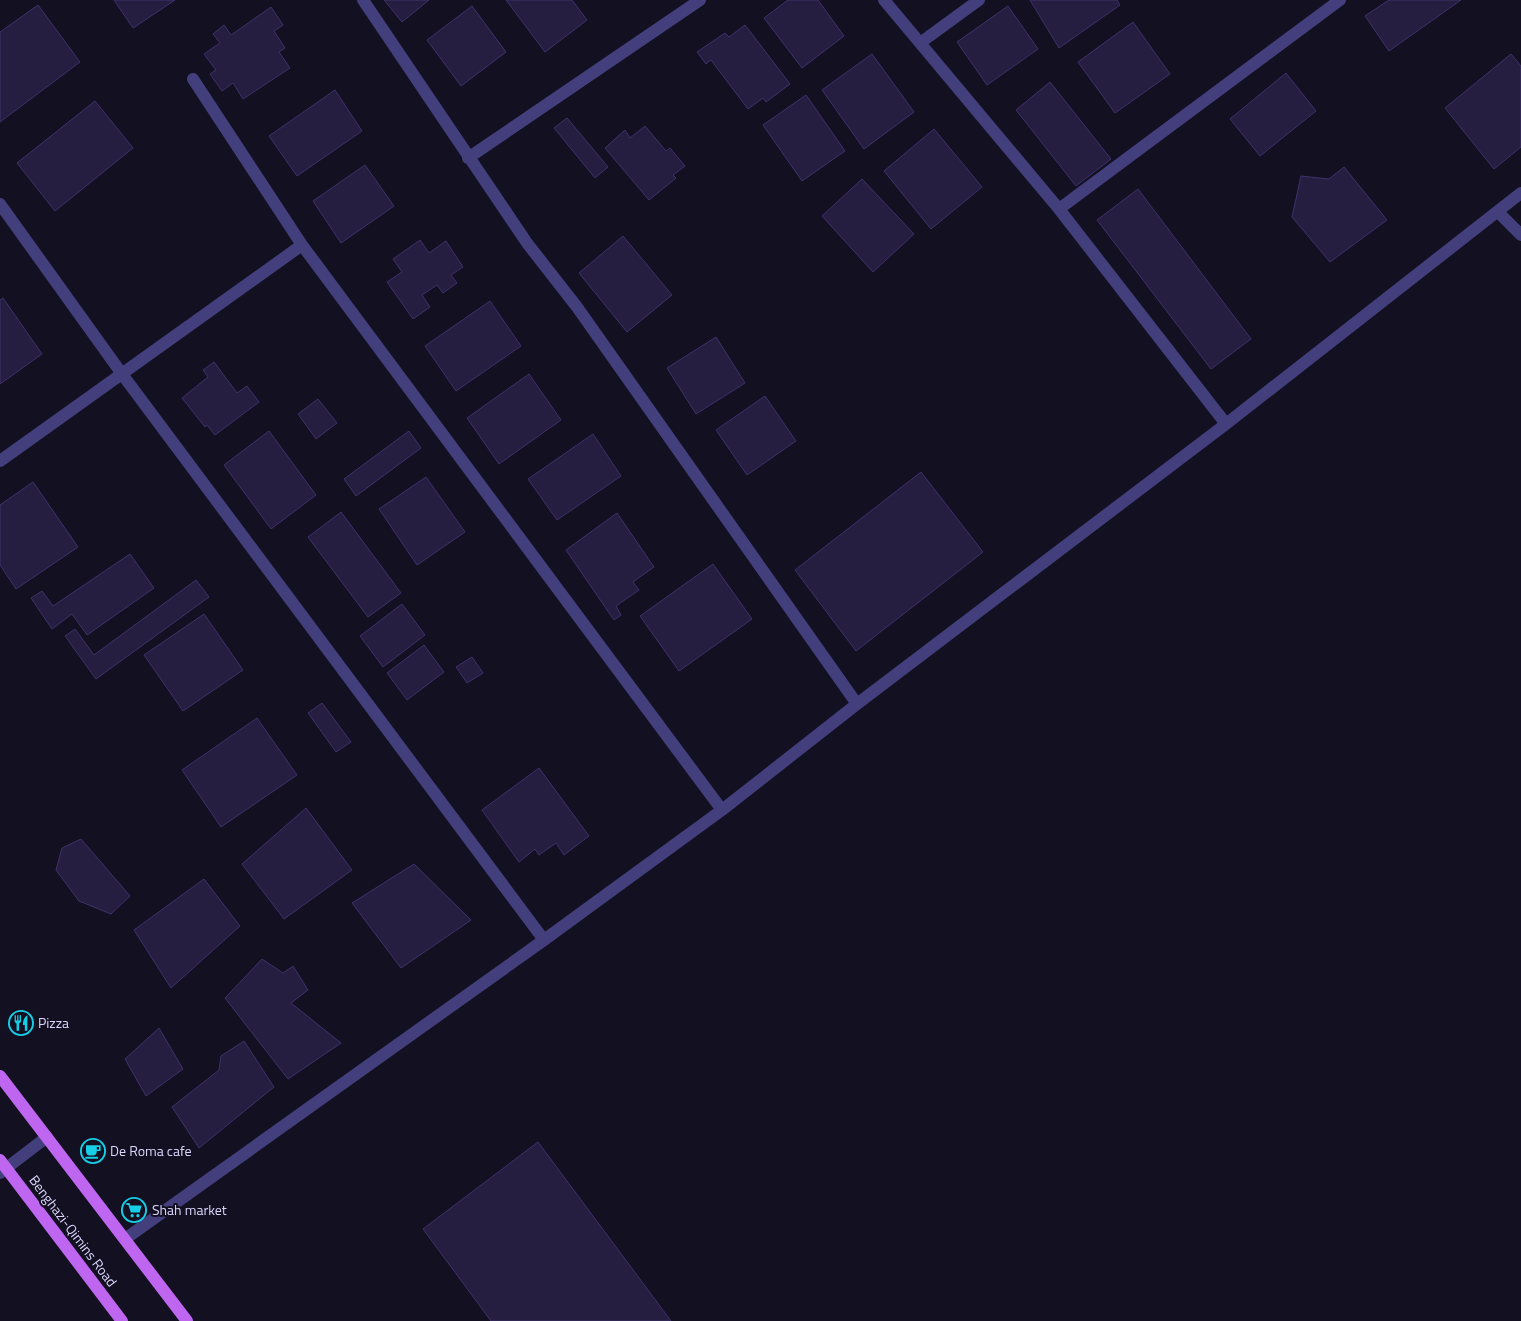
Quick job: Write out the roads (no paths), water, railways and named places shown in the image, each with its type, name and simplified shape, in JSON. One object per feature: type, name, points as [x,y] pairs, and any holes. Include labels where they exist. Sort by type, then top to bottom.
[{"type":"main road","points":[[0,1076],[187,1321]]},
{"type":"main road","name":"Benghazi-Qimins Road","points":[[2,1167],[122,1321]]},
{"type":"street","points":[[363,0],[527,243],[583,315],[857,704]]},
{"type":"street","points":[[468,158],[700,0]]},
{"type":"street","points":[[884,0],[1059,209],[1226,424]]},
{"type":"street","points":[[920,43],[979,0]]},
{"type":"street","points":[[1059,209],[1340,0]]},
{"type":"street","points":[[194,79],[302,245],[722,810]]},
{"type":"street","points":[[125,1239],[544,940],[722,810],[857,704],[1226,424],[1521,193]]},
{"type":"street","points":[[0,204],[122,374],[544,940]]},
{"type":"street","points":[[1498,212],[1521,234]]},
{"type":"street","points":[[0,461],[302,245]]},
{"type":"street","points":[[2,1167],[47,1137]]},
{"type":"place","name":"Pizza","points":[[21,1023]]},
{"type":"place","name":"De Roma cafe","points":[[93,1151]]},
{"type":"place","name":"Shah market","points":[[134,1210]]}]
